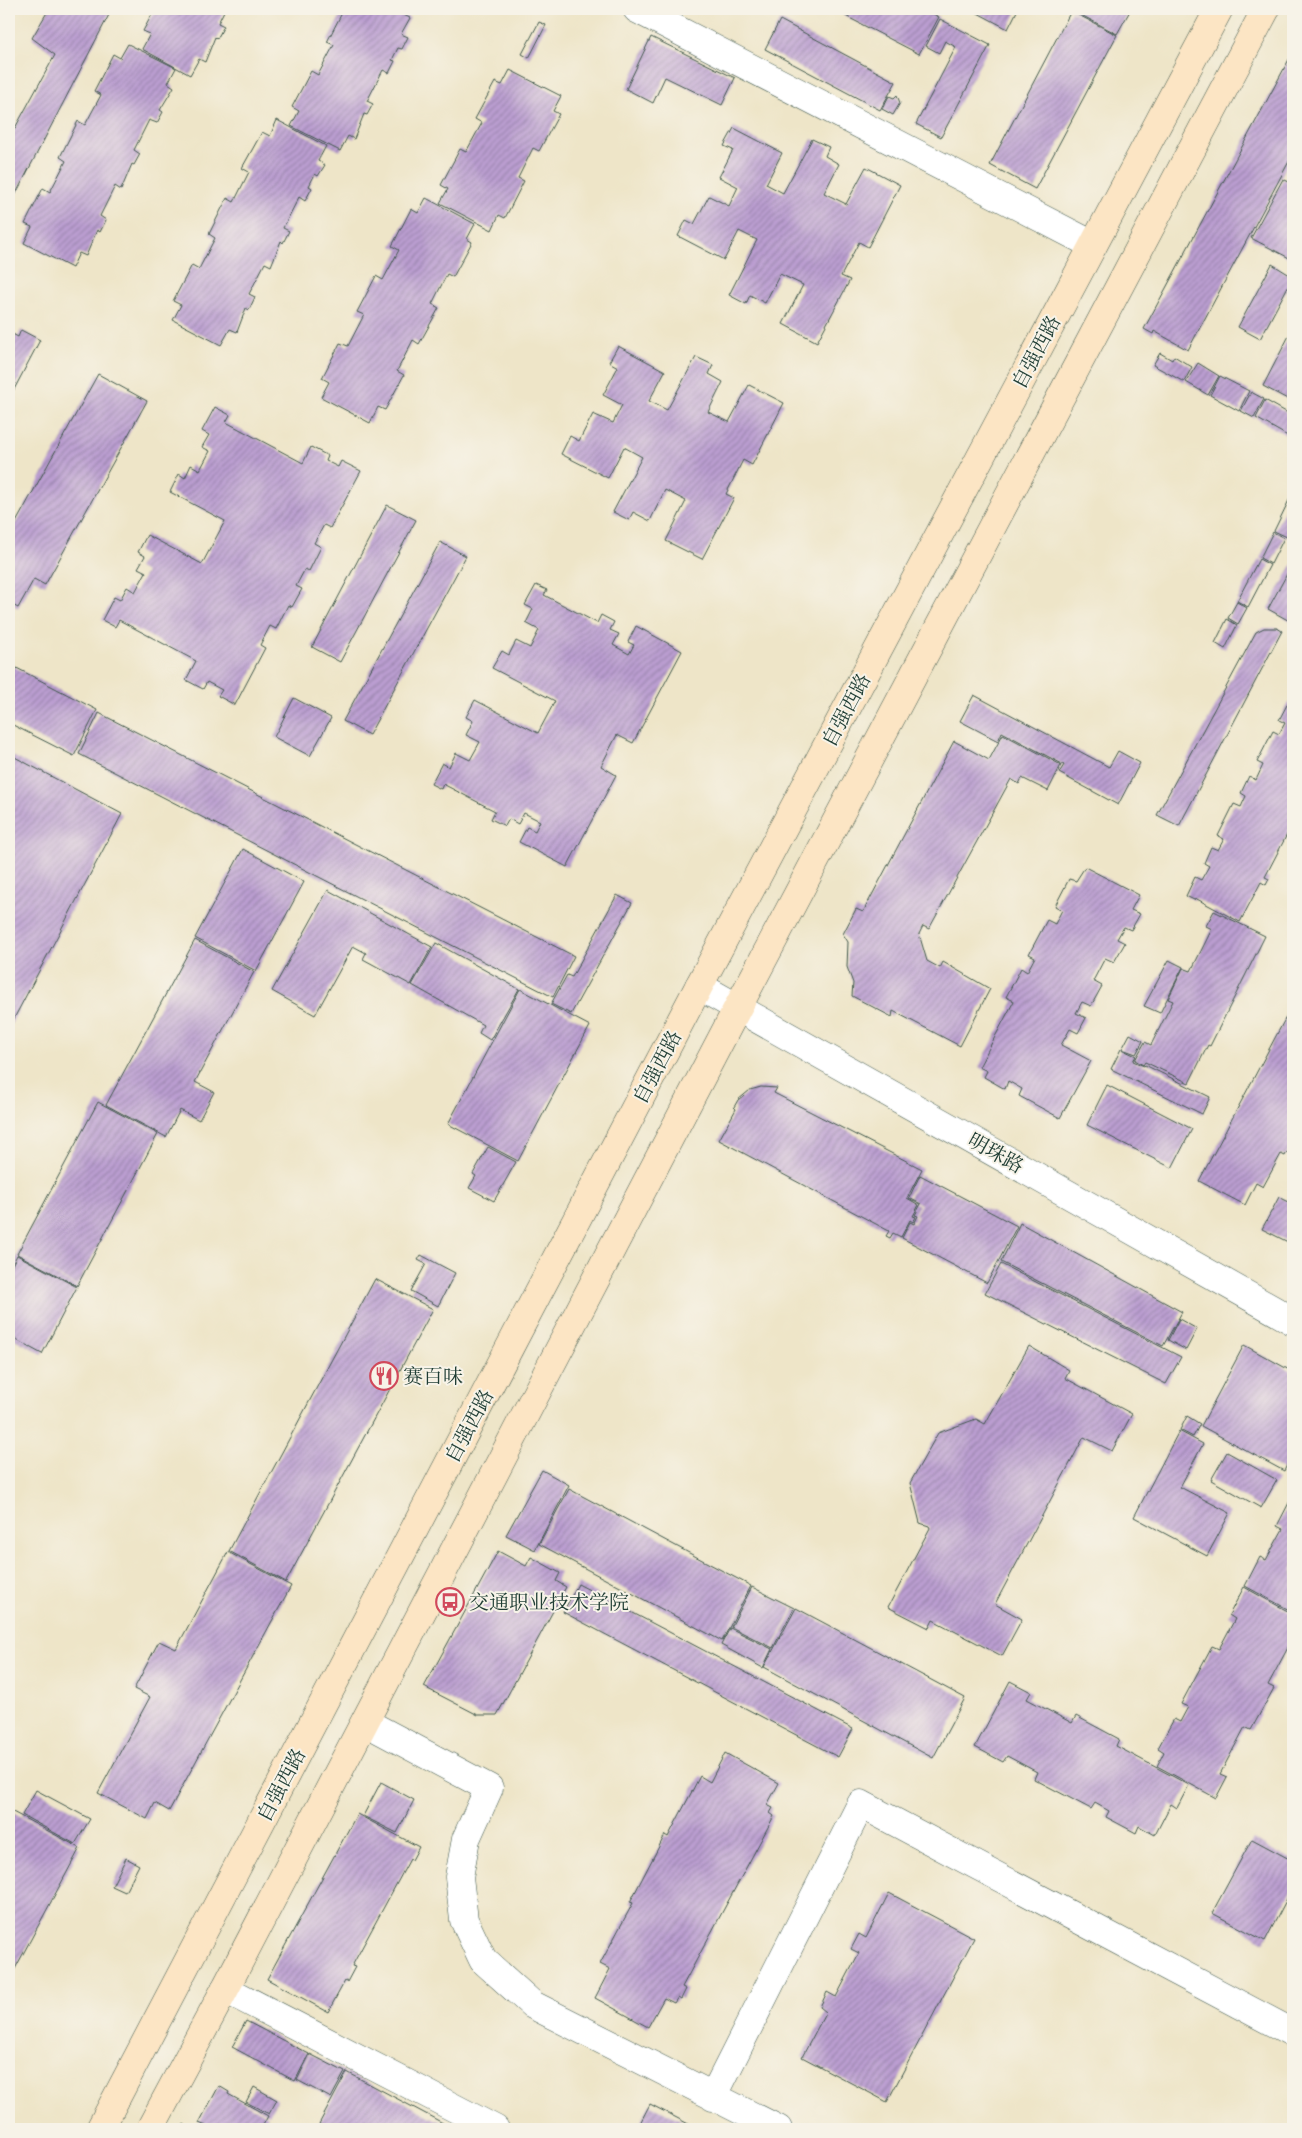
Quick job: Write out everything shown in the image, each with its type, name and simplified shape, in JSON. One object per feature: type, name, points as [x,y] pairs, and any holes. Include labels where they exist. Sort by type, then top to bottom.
[{"type":"main road","name":"自强西路","points":[[100,2129],[699,986],[1219,9]]},
{"type":"main road","points":[[150,2129],[365,1722],[738,1007],[1266,9]]},
{"type":"street","points":[[637,9],[1093,245]]},
{"type":"street","name":"明珠路","points":[[699,986],[1293,1320]]},
{"type":"street","points":[[365,1722],[489,1788],[466,1839],[459,1877],[464,1920],[483,1960],[533,2004],[778,2129]]},
{"type":"street","points":[[713,2096],[861,1804],[1293,2033]]},
{"type":"street","points":[[225,1989],[495,2129]]},
{"type":"building","points":[[49,9],[112,9],[9,207],[9,139],[55,55],[32,38]]},
{"type":"building","points":[[155,9],[225,9],[218,23],[224,26],[217,39],[215,37],[205,62],[199,59],[190,75],[142,49],[150,34],[143,31]]},
{"type":"building","points":[[344,9],[391,9],[410,18],[401,34],[408,37],[402,49],[398,48],[392,60],[395,61],[389,73],[383,70],[367,101],[373,104],[367,115],[364,114],[354,139],[348,136],[340,151],[291,126],[299,111],[292,107],[311,71],[318,75],[334,45],[327,42]]},
{"type":"building","points":[[832,9],[923,9],[939,17],[919,54]]},
{"type":"building","points":[[973,9],[1018,9],[1008,29]]},
{"type":"building","points":[[1070,9],[1131,9],[1117,34]]},
{"type":"building","points":[[1071,11],[1117,35],[1035,189],[990,165]]},
{"type":"building","points":[[940,19],[990,45],[941,137],[916,124],[956,47],[945,41],[939,53],[926,46]]},
{"type":"building","points":[[780,20],[896,82],[880,110],[765,49]]},
{"type":"building","points":[[539,22],[546,25],[529,58],[522,54]]},
{"type":"building","points":[[651,37],[735,78],[722,105],[665,77],[653,103],[626,89]]},
{"type":"building","points":[[128,44],[176,68],[168,83],[174,87],[160,110],[163,112],[157,123],[149,120],[134,150],[140,154],[134,165],[132,164],[121,190],[115,186],[100,216],[106,220],[100,232],[97,230],[86,256],[79,253],[72,268],[24,243],[32,227],[25,224],[43,188],[50,192],[66,161],[60,157],[78,121],[85,125],[101,95],[94,91],[113,54],[120,58]]},
{"type":"building","points":[[1293,52],[1293,154],[1188,350],[1154,331],[1153,334],[1144,329]]},
{"type":"building","points":[[510,70],[561,96],[553,111],[559,114],[539,151],[533,148],[518,178],[524,181],[505,218],[499,215],[492,230],[440,203],[448,189],[441,185],[460,149],[466,152],[482,123],[475,119],[495,82],[502,85]]},
{"type":"building","points":[[897,95],[900,103],[893,115],[882,109],[889,96],[894,98]]},
{"type":"building","points":[[277,120],[326,146],[318,161],[325,165],[318,176],[315,174],[309,186],[312,188],[305,201],[299,197],[283,228],[289,231],[283,243],[281,241],[271,266],[265,263],[249,294],[255,297],[249,310],[246,308],[237,332],[230,329],[221,345],[173,320],[181,305],[173,301],[192,265],[199,269],[215,238],[209,234],[227,198],[234,202],[249,172],[242,168],[262,132],[270,136]]},
{"type":"building","points":[[734,128],[782,153],[766,184],[783,193],[812,139],[829,147],[825,156],[839,164],[824,193],[846,204],[866,167],[900,185],[868,247],[859,242],[841,276],[850,280],[817,342],[783,324],[803,285],[780,274],[765,303],[750,295],[746,304],[729,295],[757,240],[739,231],[724,260],[678,236],[686,220],[694,224],[709,196],[729,206],[738,187],[719,177],[733,150],[724,146]]},
{"type":"building","points":[[1283,179],[1293,184],[1293,260],[1251,238]]},
{"type":"building","points":[[426,198],[475,224],[467,239],[472,242],[453,277],[447,274],[432,304],[439,308],[419,344],[413,340],[397,371],[404,375],[385,410],[378,407],[370,423],[321,397],[329,382],[322,378],[340,343],[348,346],[364,315],[357,312],[376,276],[383,280],[399,250],[392,246],[411,209],[418,213]]},
{"type":"building","points":[[1272,264],[1293,277],[1260,339],[1238,327]]},
{"type":"building","points":[[1293,328],[1293,402],[1263,386]]},
{"type":"building","points":[[21,330],[40,340],[9,399],[9,332],[18,337]]},
{"type":"building","points":[[618,346],[665,371],[649,401],[667,410],[696,357],[713,365],[709,374],[723,382],[708,412],[729,422],[749,385],[784,403],[752,465],[743,460],[726,494],[734,498],[702,559],[666,541],[686,501],[665,490],[650,521],[633,512],[629,520],[613,512],[642,457],[624,447],[608,478],[561,454],[570,436],[579,441],[593,414],[613,423],[622,405],[603,395],[618,367],[609,362]]},
{"type":"building","points":[[1160,353],[1172,360],[1174,356],[1192,367],[1184,382],[1153,365]]},
{"type":"building","points":[[1198,363],[1219,376],[1208,395],[1186,382]]},
{"type":"building","points":[[98,374],[147,401],[45,585],[34,579],[18,608],[9,603],[9,535]]},
{"type":"building","points":[[1220,376],[1249,391],[1239,411],[1210,395]]},
{"type":"building","points":[[1251,392],[1264,399],[1254,418],[1241,411]]},
{"type":"building","points":[[1265,400],[1293,416],[1293,439],[1256,418]]},
{"type":"building","points":[[215,407],[230,415],[226,422],[303,463],[311,447],[328,456],[326,461],[338,467],[341,461],[361,471],[330,528],[324,525],[314,543],[321,547],[309,571],[305,569],[296,586],[302,589],[292,607],[288,605],[276,629],[270,626],[260,645],[265,648],[235,705],[218,696],[222,690],[207,682],[203,689],[186,680],[196,661],[119,620],[115,627],[102,620],[114,597],[120,600],[127,587],[135,592],[146,572],[138,568],[145,556],[138,552],[147,535],[202,564],[225,521],[170,492],[179,474],[185,478],[191,465],[200,470],[210,451],[202,447],[209,435],[202,431]]},
{"type":"building","points":[[1293,492],[1293,525],[1287,537],[1274,531]]},
{"type":"building","points":[[387,505],[416,520],[340,662],[312,647]]},
{"type":"building","points":[[1273,532],[1284,538],[1271,564],[1260,558]]},
{"type":"building","points":[[440,542],[466,556],[369,735],[343,721]]},
{"type":"building","points":[[1259,559],[1270,565],[1248,607],[1237,601]]},
{"type":"building","points":[[1293,563],[1293,623],[1268,609]]},
{"type":"building","points":[[536,585],[547,590],[544,595],[597,623],[601,615],[614,622],[610,630],[619,634],[613,645],[629,654],[634,645],[628,642],[636,626],[682,651],[633,743],[617,735],[601,766],[616,775],[567,867],[519,842],[527,827],[535,831],[540,821],[524,813],[518,824],[509,819],[505,826],[491,819],[495,811],[443,784],[441,789],[431,784],[442,763],[449,767],[456,753],[470,760],[480,742],[466,735],[473,721],[466,717],[475,700],[538,733],[555,701],[492,668],[502,651],[509,655],[516,641],[530,648],[539,630],[526,623],[533,609],[525,605]]},
{"type":"building","points":[[1237,602],[1247,608],[1238,624],[1228,618]]},
{"type":"building","points":[[1227,619],[1237,625],[1225,649],[1215,643]]},
{"type":"building","points":[[1264,628],[1277,628],[1282,631],[1179,826],[1157,815],[1256,632]]},
{"type":"building","points":[[9,664],[97,710],[74,756],[9,723]]},
{"type":"building","points":[[974,695],[1109,767],[1118,751],[1140,763],[1118,805],[1059,773],[1064,765],[1002,732],[998,741],[960,721]]},
{"type":"building","points":[[294,698],[331,718],[310,756],[274,737]]},
{"type":"building","points":[[1288,703],[1293,706],[1293,823],[1265,877],[1269,879],[1266,885],[1261,882],[1240,922],[1195,898],[1194,900],[1186,896],[1195,877],[1201,880],[1209,866],[1204,863],[1211,847],[1218,850],[1224,839],[1218,836],[1234,804],[1241,807],[1246,796],[1241,793],[1249,776],[1256,780],[1263,765],[1257,762],[1273,731],[1279,734],[1285,723],[1279,720]]},
{"type":"building","points":[[99,713],[574,956],[553,997],[79,754]]},
{"type":"building","points":[[1003,734],[1061,765],[1048,791],[1022,778],[1019,784],[1011,779],[929,929],[923,926],[919,934],[927,961],[940,968],[943,962],[990,989],[960,1046],[893,1011],[892,1017],[852,996],[853,983],[847,967],[848,942],[843,934],[856,909],[863,912],[954,741],[989,760]]},
{"type":"building","points":[[9,754],[122,814],[9,1028]]},
{"type":"building","points":[[243,849],[304,882],[256,971],[195,938]]},
{"type":"building","points":[[1085,867],[1139,895],[1131,910],[1140,914],[1131,930],[1124,927],[1117,939],[1125,943],[1114,962],[1105,958],[1093,981],[1102,986],[1091,1006],[1082,1002],[1076,1013],[1086,1018],[1078,1033],[1070,1029],[1061,1045],[1091,1061],[1060,1118],[1019,1096],[1022,1089],[1008,1081],[1005,1089],[984,1077],[987,1071],[979,1067],[1014,1001],[1006,997],[1021,968],[1027,972],[1035,957],[1029,954],[1047,920],[1055,924],[1062,910],[1055,906],[1069,879],[1076,881]]},
{"type":"building","points":[[328,890],[432,947],[411,985],[363,959],[366,953],[353,946],[315,1015],[272,991]]},
{"type":"building","points":[[617,895],[632,903],[571,1014],[551,1004],[567,975],[572,977]]},
{"type":"building","points":[[1214,911],[1265,936],[1210,1046],[1208,1045],[1189,1083],[1145,1062],[1143,1065],[1135,1060],[1145,1042],[1151,1045],[1173,1001],[1168,999],[1183,968],[1191,971],[1212,929],[1206,926]]},
{"type":"building","points":[[195,940],[254,972],[195,1082],[214,1092],[199,1120],[180,1110],[166,1137],[106,1105]]},
{"type":"building","points":[[436,943],[519,989],[490,1040],[479,1033],[483,1025],[412,985]]},
{"type":"building","points":[[1169,960],[1183,967],[1160,1013],[1144,1006]]},
{"type":"building","points":[[520,989],[590,1026],[518,1161],[448,1124]]},
{"type":"building","points":[[1293,1004],[1293,1155],[1287,1152],[1285,1156],[1281,1154],[1263,1187],[1256,1183],[1245,1205],[1199,1181]]},
{"type":"building","points":[[1130,1034],[1143,1041],[1136,1054],[1122,1049]]},
{"type":"building","points":[[1121,1049],[1136,1056],[1133,1061],[1210,1097],[1202,1114],[1111,1069]]},
{"type":"building","points":[[1107,1085],[1192,1129],[1172,1168],[1087,1125]]},
{"type":"building","points":[[761,1087],[777,1088],[774,1093],[922,1169],[907,1198],[919,1205],[913,1216],[916,1217],[913,1222],[910,1220],[901,1237],[893,1233],[890,1238],[886,1236],[889,1231],[719,1140],[736,1109],[734,1107],[738,1100],[750,1090]]},
{"type":"building","points":[[98,1102],[158,1134],[77,1286],[17,1254]]},
{"type":"building","points":[[488,1147],[516,1162],[494,1201],[469,1188],[476,1176],[473,1174]]},
{"type":"building","points":[[920,1175],[1017,1226],[987,1283],[902,1238],[910,1222],[914,1224],[918,1216],[915,1215],[921,1204],[909,1198]]},
{"type":"building","points":[[1279,1197],[1293,1204],[1293,1236],[1290,1243],[1262,1229]]},
{"type":"building","points":[[1020,1223],[1182,1312],[1163,1346],[1001,1262]]},
{"type":"building","points":[[17,1255],[77,1287],[42,1354],[9,1336],[9,1271]]},
{"type":"building","points":[[421,1255],[455,1273],[438,1306],[411,1291],[426,1264],[418,1260]]},
{"type":"building","points":[[1001,1264],[1181,1357],[1166,1384],[985,1293]]},
{"type":"building","points":[[375,1279],[433,1309],[286,1582],[229,1551]]},
{"type":"building","points":[[1179,1319],[1197,1329],[1186,1350],[1168,1340]]},
{"type":"building","points":[[1244,1345],[1293,1372],[1293,1453],[1284,1471],[1201,1426]]},
{"type":"building","points":[[1029,1346],[1069,1370],[1065,1378],[1132,1414],[1112,1451],[1084,1437],[995,1604],[1022,1619],[1002,1656],[933,1620],[929,1628],[888,1607],[930,1528],[920,1523],[910,1483],[938,1433],[976,1419],[985,1424]]},
{"type":"building","points":[[1187,1416],[1200,1424],[1193,1437],[1180,1430]]},
{"type":"building","points":[[1179,1431],[1203,1444],[1180,1487],[1230,1513],[1207,1556],[1134,1517]]},
{"type":"building","points":[[1227,1452],[1277,1480],[1261,1508],[1211,1480]]},
{"type":"building","points":[[542,1470],[569,1485],[535,1550],[506,1535]]},
{"type":"building","points":[[569,1489],[751,1586],[722,1641],[539,1544]]},
{"type":"building","points":[[1293,1495],[1293,1612],[1245,1586],[1260,1557],[1266,1560],[1283,1529],[1277,1526]]},
{"type":"building","points":[[498,1551],[526,1566],[531,1557],[560,1573],[556,1581],[566,1587],[497,1715],[478,1715],[424,1687]]},
{"type":"building","points":[[228,1552],[291,1586],[169,1811],[155,1803],[147,1819],[98,1793],[150,1697],[134,1689],[159,1641],[176,1649]]},
{"type":"building","points":[[578,1584],[853,1729],[838,1757],[563,1612]]},
{"type":"building","points":[[752,1587],[794,1608],[773,1648],[731,1627]]},
{"type":"building","points":[[1244,1587],[1293,1614],[1293,1640],[1268,1685],[1274,1688],[1251,1730],[1245,1727],[1220,1774],[1227,1777],[1216,1798],[1157,1766],[1164,1752],[1158,1748],[1174,1719],[1180,1722],[1188,1707],[1181,1704],[1212,1646],[1219,1649],[1235,1619],[1229,1615]]},
{"type":"building","points":[[796,1608],[965,1698],[933,1758],[764,1667]]},
{"type":"building","points":[[730,1628],[772,1649],[763,1668],[721,1645]]},
{"type":"building","points":[[1010,1681],[1031,1692],[1027,1699],[1072,1723],[1076,1716],[1119,1739],[1116,1746],[1189,1785],[1177,1808],[1171,1804],[1155,1835],[1139,1826],[1136,1833],[1106,1817],[1109,1811],[1095,1803],[1091,1809],[1034,1779],[1037,1772],[1007,1756],[1003,1762],[975,1747]]},
{"type":"building","points":[[725,1753],[779,1783],[767,1805],[773,1808],[770,1813],[774,1816],[682,1987],[686,1989],[681,1999],[678,1997],[674,2003],[664,1998],[648,2027],[595,1998],[610,1969],[600,1964],[633,1903],[630,1902],[665,1835],[668,1837],[700,1776],[710,1782]]},
{"type":"building","points":[[381,1782],[414,1800],[397,1833],[363,1816]]},
{"type":"building","points":[[36,1790],[90,1819],[75,1844],[22,1815]]},
{"type":"building","points":[[9,1810],[80,1848],[9,1980]]},
{"type":"building","points":[[357,1814],[419,1847],[412,1860],[410,1859],[352,1966],[355,1967],[347,1982],[345,1981],[328,2012],[267,1979]]},
{"type":"building","points":[[1252,1839],[1293,1861],[1293,1887],[1265,1941],[1212,1913]]},
{"type":"building","points":[[126,1858],[139,1865],[125,1892],[112,1886]]},
{"type":"building","points":[[889,1893],[974,1938],[887,2102],[802,2057],[826,2012],[820,2007],[827,1992],[836,1997],[859,1953],[851,1949],[859,1934],[866,1938]]},
{"type":"building","points":[[246,2021],[309,2054],[295,2081],[232,2047]]},
{"type":"building","points":[[310,2054],[345,2072],[331,2098],[297,2080]]},
{"type":"building","points":[[347,2072],[454,2129],[328,2129],[319,2124]]},
{"type":"building","points":[[219,2086],[229,2092],[228,2094],[268,2116],[261,2129],[204,2129],[206,2126],[199,2123]]},
{"type":"building","points":[[254,2087],[277,2100],[269,2114],[246,2102]]},
{"type":"building","points":[[650,2104],[698,2129],[637,2129]]},
{"type":"building","points":[[184,2124],[190,2129],[181,2129]]},
{"type":"place","name":"赛百味","points":[[384,1376]]},
{"type":"place","name":"交通职业技术学院","points":[[450,1602]]}]
